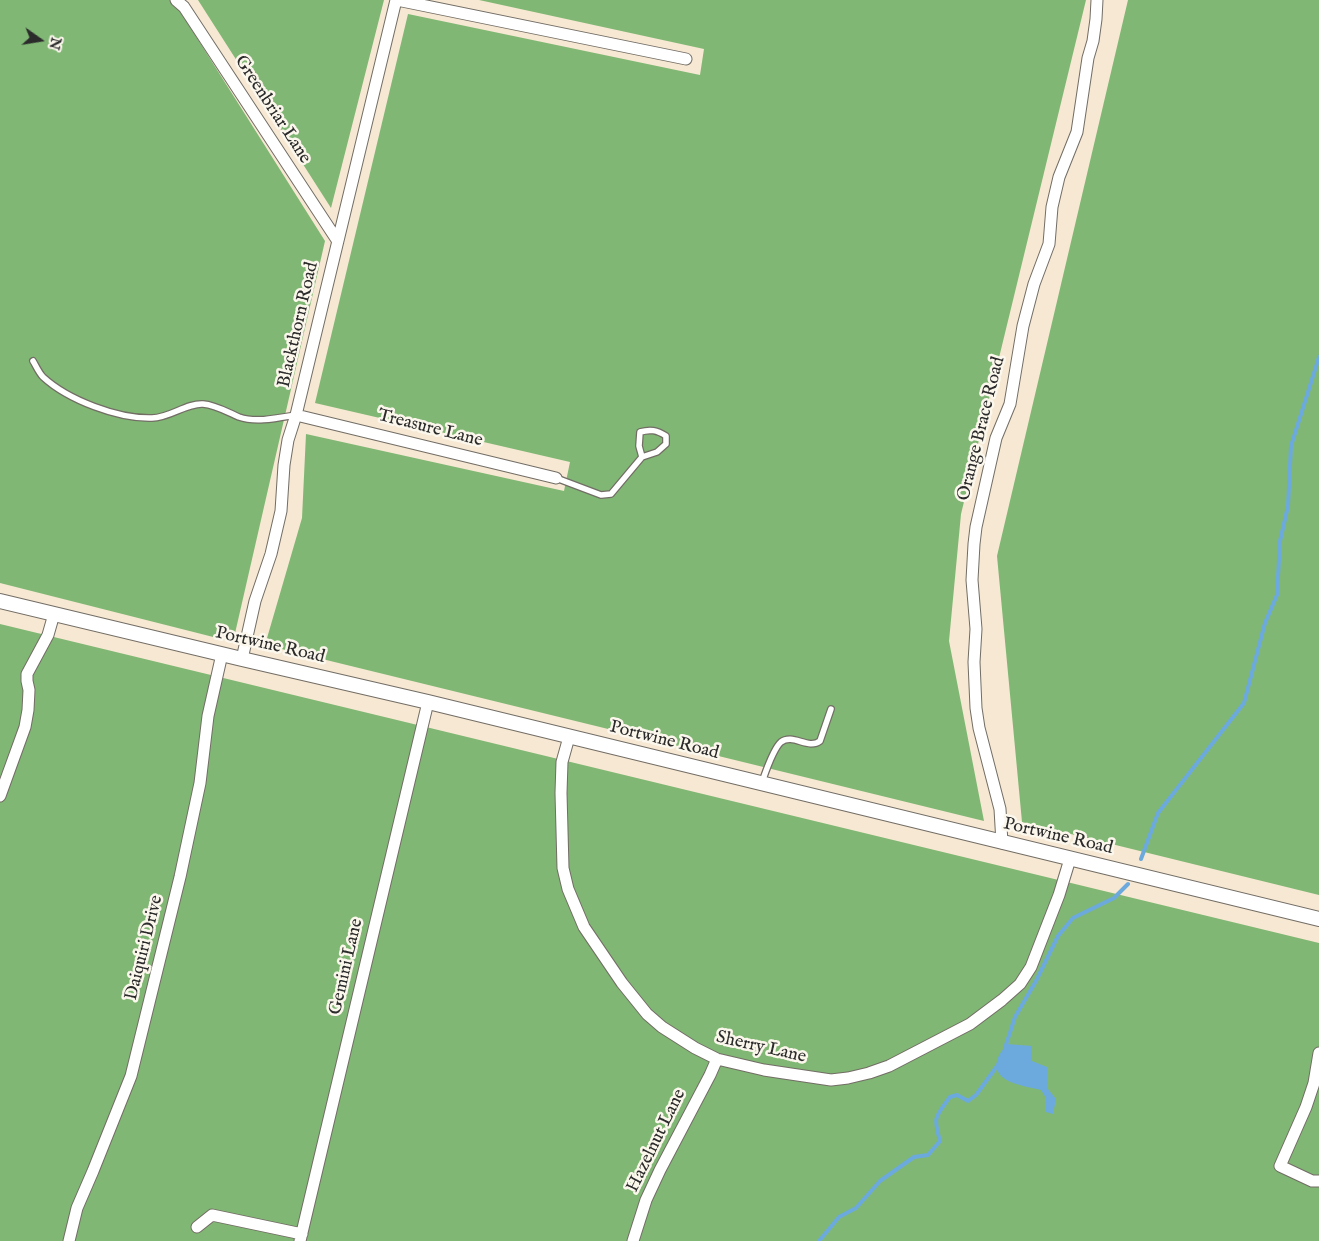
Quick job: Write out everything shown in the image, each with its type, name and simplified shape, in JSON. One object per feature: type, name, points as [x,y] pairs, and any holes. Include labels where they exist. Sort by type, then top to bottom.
[{"type":"street","name":"Greenbriar Lane","points":[[176,0],[184,7],[337,240]]},
{"type":"street","name":"Blackthorn Road","points":[[242,659],[255,601],[271,554],[281,511],[284,465],[288,440],[296,415],[396,0]]},
{"type":"street","points":[[396,0],[686,59]]},
{"type":"street","name":"Orange Brace Road","points":[[1002,843],[1000,809],[979,728],[976,708],[974,662],[976,629],[972,580],[974,544],[996,438],[1010,404],[1023,326],[1034,284],[1049,244],[1052,207],[1059,178],[1077,132],[1088,58],[1093,40],[1097,0]]},
{"type":"street","name":"Treasure Lane","points":[[296,415],[556,478]]},
{"type":"street","name":"Portwine Road","points":[[0,601],[428,702],[1319,919]]},
{"type":"street","points":[[0,796],[25,727],[29,690],[27,674],[48,635],[54,614]]},
{"type":"street","name":"Daiquiri Drive","points":[[69,1241],[77,1208],[94,1171],[131,1076],[180,877],[200,783],[208,716],[222,654]]},
{"type":"street","name":"Gemini Lane","points":[[301,1238],[428,702]]},
{"type":"street","name":"Sherry Lane","points":[[568,737],[562,762],[563,868],[568,889],[584,927],[622,983],[647,1014],[662,1027],[716,1059],[785,1074],[830,1080],[869,1073],[946,1038],[970,1024],[1020,984],[1031,967],[1059,895],[1070,858]]},
{"type":"street","points":[[1319,1053],[1314,1083],[1306,1107],[1280,1166],[1312,1181],[1319,1181]]},
{"type":"street","name":"Hazelnut Lane","points":[[633,1241],[646,1200],[710,1075],[716,1059]]},
{"type":"street","points":[[197,1227],[212,1215],[301,1238]]},
{"type":"lane","points":[[33,361],[42,375],[83,403],[129,415],[152,418],[168,415],[201,404],[248,419],[296,415]]},
{"type":"lane","points":[[556,478],[601,494],[611,494],[642,457],[656,452],[666,444],[666,436],[648,429],[640,432],[639,446],[642,457]]},
{"type":"lane","points":[[762,784],[778,746],[788,739],[816,744],[820,741],[831,709]]},
{"type":"green space","points":[[0,0],[173,0],[325,241],[233,642],[0,583]]},
{"type":"green space","points":[[198,0],[384,0],[331,208]]},
{"type":"green space","points":[[479,0],[1086,0],[961,514],[949,641],[984,821],[265,645],[302,518],[306,434],[564,491],[570,462],[315,403],[408,14],[700,75],[704,49]]},
{"type":"green space","points":[[1128,0],[1319,0],[1319,895],[1022,822],[997,556]]},
{"type":"green space","points":[[0,624],[1319,943],[1319,1241],[0,1241]]},
{"type":"water","points":[[1007,1044],[1032,1046],[1032,1061],[1047,1067],[1048,1089],[1056,1099],[1053,1114],[1046,1112],[1046,1098],[1041,1090],[1019,1085],[1005,1079],[1000,1074],[997,1068],[997,1061]]},
{"type":"waterway","points":[[1141,859],[1158,813],[1244,703],[1265,623],[1277,595],[1280,541],[1288,506],[1291,446],[1319,357]]},
{"type":"waterway","points":[[1005,1048],[1015,1017],[1036,981],[1058,936],[1073,918],[1114,898],[1128,884]]},
{"type":"waterway","points":[[819,1241],[839,1217],[856,1208],[880,1181],[914,1157],[928,1155],[940,1141],[936,1127],[938,1113],[950,1097],[957,1095],[968,1101],[976,1095],[1000,1062]]}]
